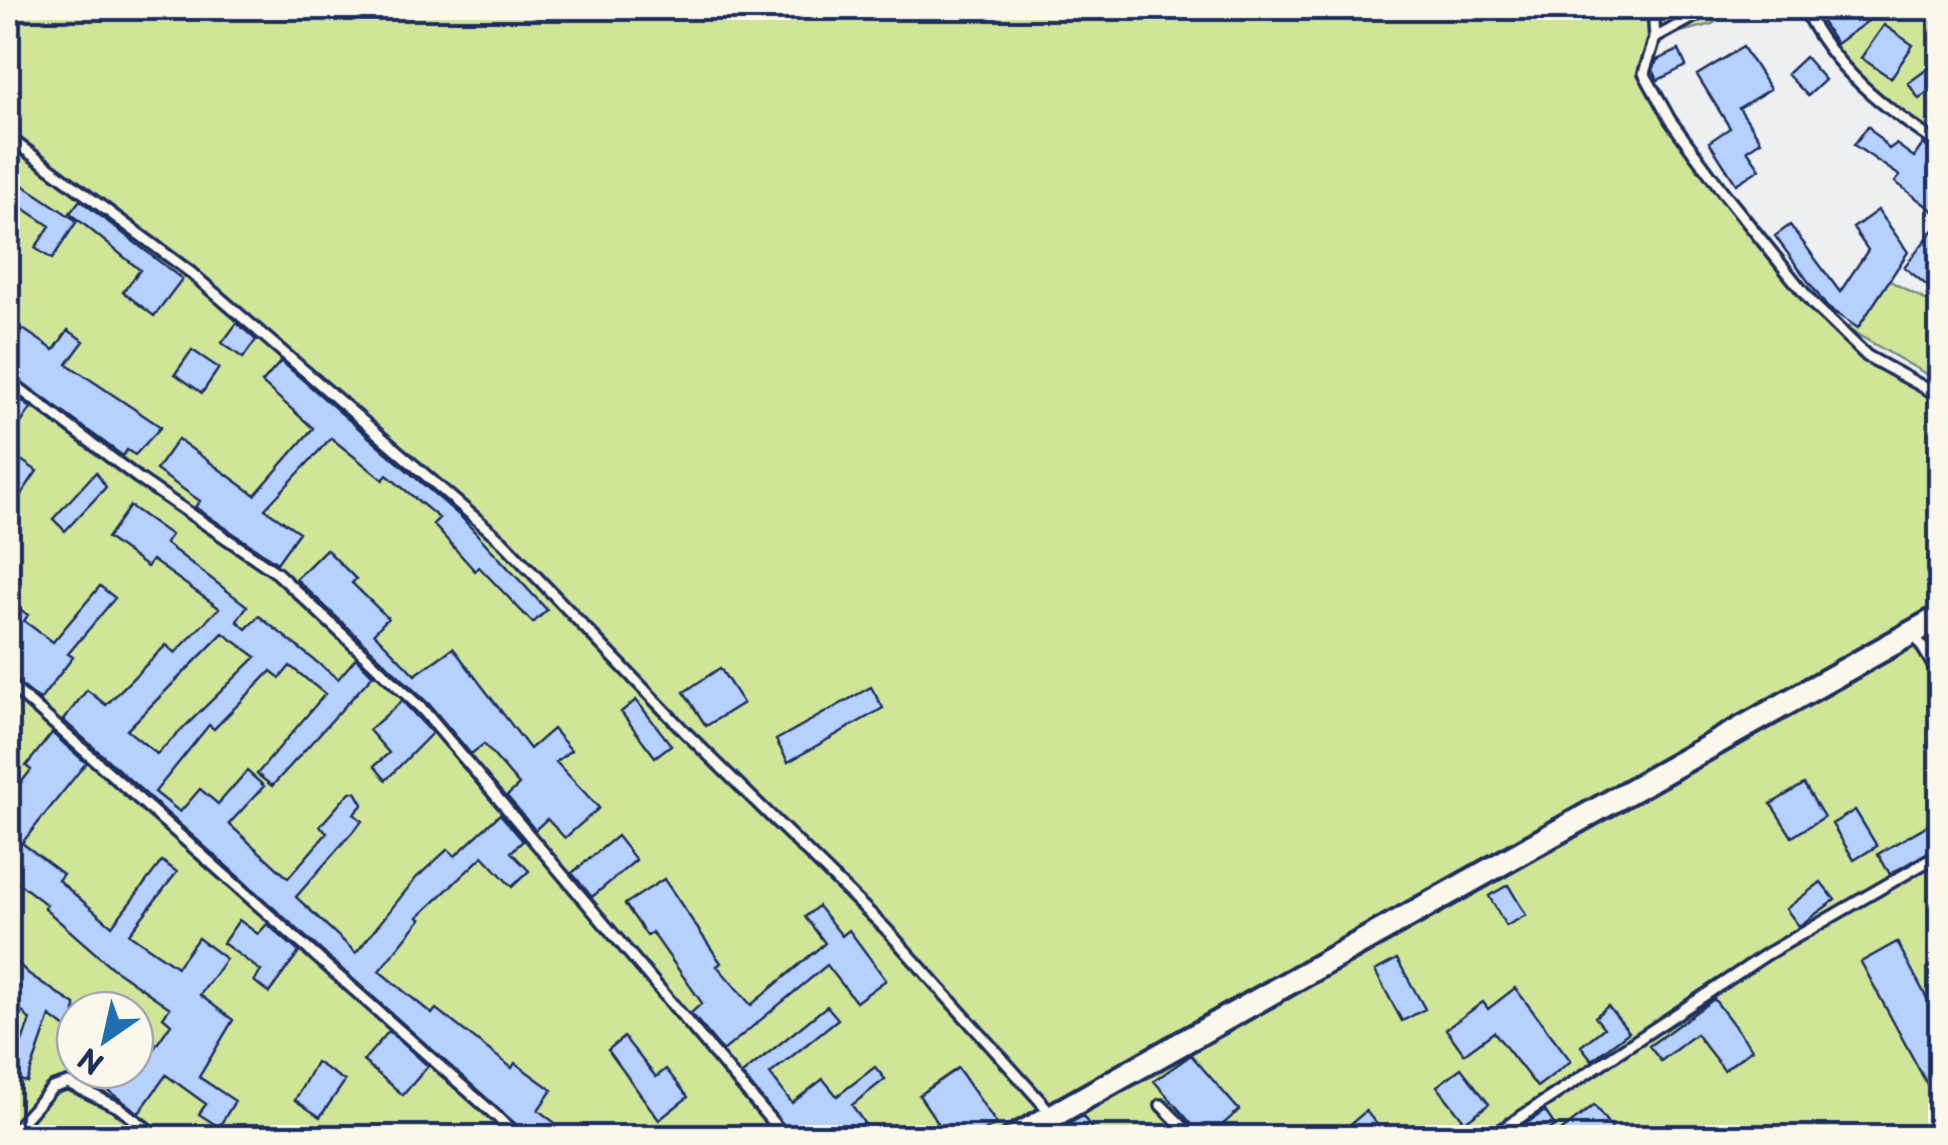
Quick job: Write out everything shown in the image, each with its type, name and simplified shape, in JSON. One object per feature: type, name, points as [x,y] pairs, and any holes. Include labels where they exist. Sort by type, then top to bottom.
[{"type":"street","points":[[1013,1138],[1940,617]]},
{"type":"lane","points":[[1654,8],[1656,38],[1644,73],[1670,120],[1723,192],[1813,304],[1867,356],[1940,396]]},
{"type":"lane","points":[[1656,38],[1710,8]]},
{"type":"lane","points":[[1804,8],[1820,40],[1853,76],[1940,145]]},
{"type":"lane","points":[[8,137],[190,272],[503,542],[684,731],[886,929],[1053,1115]]},
{"type":"lane","points":[[8,380],[138,478],[277,573],[423,710],[786,1138]]},
{"type":"lane","points":[[1914,633],[1940,677]]},
{"type":"lane","points":[[8,683],[522,1138]]},
{"type":"lane","points":[[1489,1138],[1767,954],[1940,854]]},
{"type":"lane","points":[[8,1137],[52,1088],[68,1083],[118,1107],[159,1138]]},
{"type":"lane","points":[[1161,1105],[1194,1138]]},
{"type":"green space","points":[[10,8],[1738,8],[1712,24],[1656,38],[1644,73],[1670,120],[1813,304],[1867,356],[1940,396],[1940,1137],[8,1137]]},
{"type":"green space","points":[[1872,8],[1940,8],[1940,147],[1832,61],[1835,32]]},
{"type":"green space","points":[[1877,274],[1940,308],[1940,346],[1928,375],[1848,329]]},
{"type":"building","points":[[1813,8],[1886,8],[1836,44]]},
{"type":"building","points":[[1884,25],[1913,45],[1891,78],[1861,58]]},
{"type":"building","points":[[1743,47],[1770,89],[1739,108],[1761,141],[1747,150],[1760,169],[1736,184],[1709,142],[1730,128],[1697,75]]},
{"type":"building","points":[[1679,50],[1686,66],[1658,80],[1653,70],[1657,60]]},
{"type":"building","points":[[1805,57],[1825,80],[1808,96],[1787,74]]},
{"type":"building","points":[[1940,60],[1940,84],[1919,99],[1908,83]]},
{"type":"building","points":[[1868,126],[1889,149],[1896,144],[1914,157],[1923,144],[1940,157],[1940,216],[1895,182],[1900,176],[1854,145]]},
{"type":"building","points":[[8,175],[77,221],[52,259],[35,248],[50,226],[8,198]]},
{"type":"building","points":[[80,200],[182,279],[154,316],[123,292],[140,270],[70,213]]},
{"type":"building","points":[[1878,210],[1908,252],[1858,328],[1827,307],[1775,236],[1790,225],[1840,292],[1868,250],[1853,228]]},
{"type":"building","points":[[1940,222],[1940,296],[1904,267]]},
{"type":"building","points":[[237,323],[256,340],[243,358],[222,343]]},
{"type":"building","points":[[23,329],[54,350],[68,330],[84,341],[67,364],[161,427],[135,455],[127,450],[123,456],[8,372],[8,331],[17,337]]},
{"type":"building","points":[[192,350],[219,368],[202,393],[175,374]]},
{"type":"building","points":[[281,361],[461,517],[547,610],[533,623],[479,567],[475,571],[433,524],[439,518],[387,475],[383,480],[331,438],[265,509],[299,532],[277,563],[195,507],[200,501],[156,470],[178,439],[255,495],[313,428],[262,383]]},
{"type":"building","points":[[8,390],[31,408],[8,443]]},
{"type":"building","points":[[8,451],[37,471],[20,496],[8,488]]},
{"type":"building","points":[[96,472],[106,487],[65,531],[53,519]]},
{"type":"building","points":[[130,506],[171,535],[165,543],[247,606],[237,621],[246,629],[259,616],[338,679],[356,658],[373,675],[272,786],[257,774],[325,694],[290,666],[280,678],[271,671],[214,729],[209,725],[155,792],[180,812],[200,789],[218,804],[247,771],[264,786],[229,824],[288,878],[327,833],[320,826],[350,792],[356,792],[363,804],[354,814],[362,821],[296,897],[356,953],[416,878],[448,849],[455,856],[500,814],[523,841],[511,852],[529,871],[512,887],[483,856],[418,917],[421,919],[379,971],[432,1014],[436,1009],[512,1068],[515,1063],[552,1090],[538,1110],[575,1138],[529,1136],[63,720],[87,690],[106,705],[166,645],[175,653],[219,608],[152,560],[147,567],[107,538]],"holes":[[[223,633],[256,657],[157,754],[127,730]]]},
{"type":"building","points":[[326,549],[356,579],[352,583],[388,618],[374,633],[415,675],[453,648],[530,749],[553,729],[571,750],[556,762],[599,808],[565,838],[547,819],[535,830],[507,796],[519,785],[484,744],[471,754],[429,704],[296,579]]},
{"type":"building","points":[[100,586],[115,598],[68,654],[73,657],[40,700],[8,675],[8,600],[28,615],[24,621],[53,642]]},
{"type":"building","points":[[720,668],[743,703],[706,726],[684,692]]},
{"type":"building","points":[[871,687],[883,708],[788,762],[776,740]]},
{"type":"building","points":[[636,700],[671,745],[655,757],[621,712]]},
{"type":"building","points":[[402,701],[432,733],[386,780],[374,766],[389,753],[369,730]]},
{"type":"building","points":[[52,733],[86,763],[22,843],[63,874],[58,880],[112,926],[162,861],[177,872],[129,934],[177,967],[198,938],[226,959],[200,995],[233,1020],[199,1077],[235,1101],[219,1127],[199,1114],[206,1104],[166,1075],[139,1113],[107,1090],[155,1090],[155,1047],[171,1024],[163,1017],[170,1008],[155,998],[155,990],[144,990],[111,967],[44,908],[47,905],[8,875],[8,799],[31,770],[26,766]]},
{"type":"building","points":[[1804,784],[1824,817],[1792,837],[1771,804]]},
{"type":"building","points":[[1855,810],[1877,846],[1854,860],[1832,824]]},
{"type":"building","points":[[1940,818],[1940,845],[1890,874],[1878,854]]},
{"type":"building","points":[[617,836],[636,860],[592,897],[572,873]]},
{"type":"building","points":[[664,879],[721,963],[717,966],[751,1005],[825,943],[805,917],[818,906],[842,936],[849,930],[886,980],[856,1002],[827,965],[723,1051],[691,1013],[702,1003],[652,932],[647,936],[625,904]]},
{"type":"building","points":[[1821,882],[1835,900],[1799,926],[1786,909]]},
{"type":"building","points":[[1508,885],[1526,915],[1506,926],[1489,896]]},
{"type":"building","points":[[239,920],[258,934],[267,924],[299,952],[269,993],[254,981],[261,971],[223,943]]},
{"type":"building","points":[[1897,942],[1940,1023],[1940,1076],[1927,1084],[1861,962]]},
{"type":"building","points":[[8,954],[55,992],[55,1020],[50,1016],[27,1082],[9,1078],[30,1020],[8,997]]},
{"type":"building","points":[[1397,959],[1425,1009],[1402,1021],[1375,971]]},
{"type":"building","points":[[1515,988],[1571,1061],[1537,1087],[1494,1032],[1464,1054],[1446,1029],[1483,1002],[1488,1009]]},
{"type":"building","points":[[1714,999],[1752,1049],[1724,1070],[1696,1034],[1661,1061],[1649,1046]]},
{"type":"building","points":[[827,1006],[838,1019],[770,1074],[792,1103],[823,1079],[837,1096],[875,1067],[885,1079],[852,1105],[874,1138],[794,1138],[742,1074]]},
{"type":"building","points":[[1608,1006],[1629,1032],[1592,1060],[1581,1046],[1604,1028],[1595,1017]]},
{"type":"building","points":[[389,1031],[428,1066],[403,1095],[363,1061]]},
{"type":"building","points":[[624,1037],[656,1077],[666,1069],[688,1097],[659,1120],[608,1050]]},
{"type":"building","points":[[1191,1055],[1239,1110],[1219,1128],[1228,1138],[1204,1138],[1154,1081]]},
{"type":"building","points":[[316,1062],[345,1081],[320,1117],[295,1100]]},
{"type":"building","points":[[958,1068],[996,1123],[975,1138],[948,1138],[919,1095]]},
{"type":"building","points":[[1461,1068],[1489,1104],[1465,1122],[1437,1086]]},
{"type":"building","points":[[1594,1105],[1619,1138],[1552,1138]]},
{"type":"building","points":[[1366,1111],[1388,1138],[1334,1138]]},
{"type":"building","points":[[1545,1111],[1555,1126],[1538,1138],[1504,1138]]},
{"type":"building","points":[[1083,1116],[1098,1138],[1044,1138]]}]
